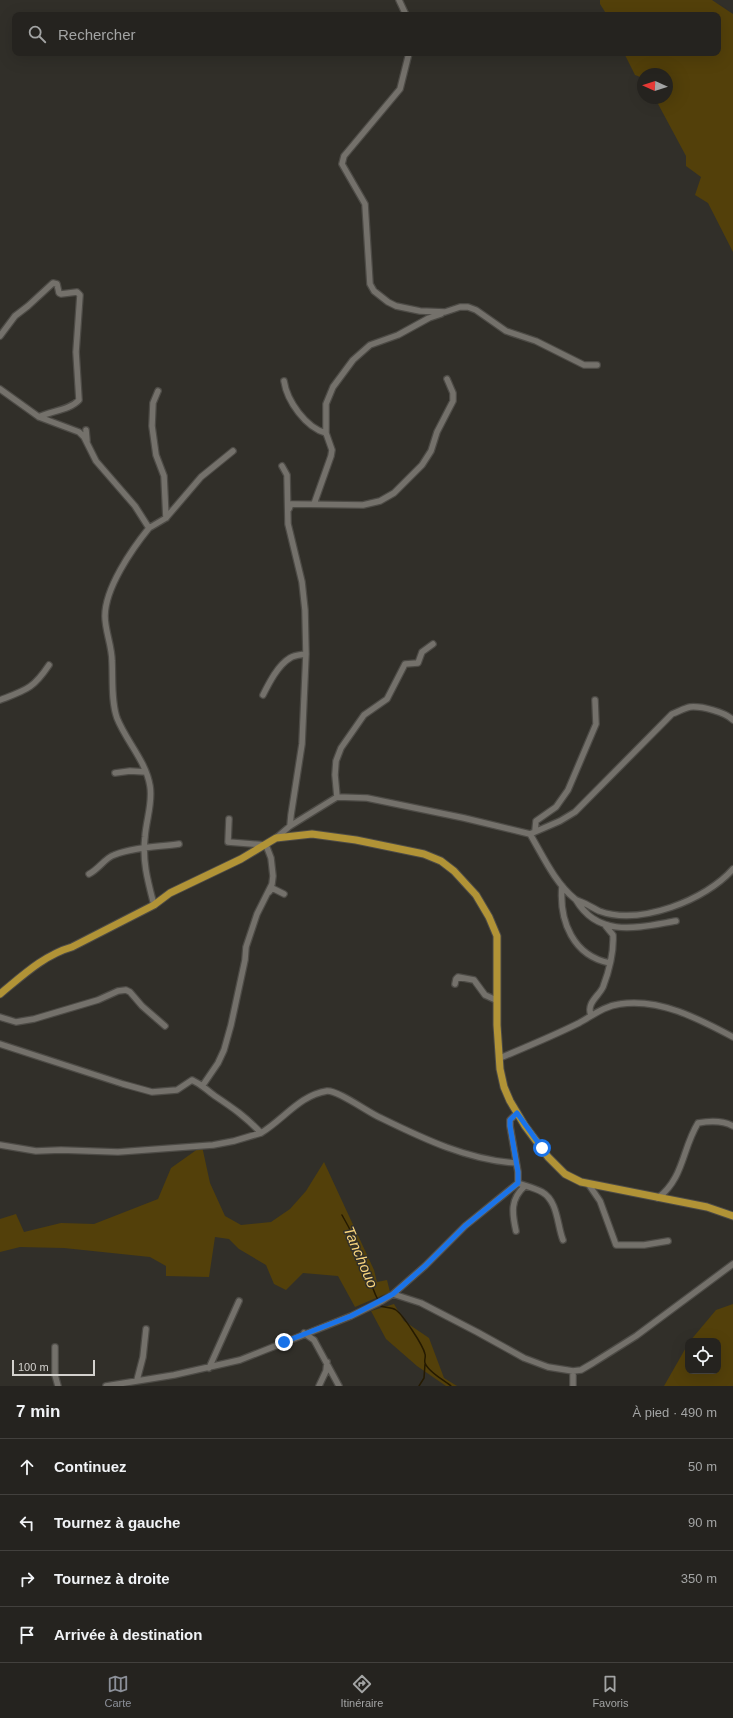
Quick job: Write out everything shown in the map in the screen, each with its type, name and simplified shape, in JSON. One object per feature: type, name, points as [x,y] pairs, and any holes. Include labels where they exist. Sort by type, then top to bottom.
[{"type":"main road","points":[[0,994],[35,966],[59,951],[72,947],[154,905],[170,893],[212,874],[276,838],[312,834],[356,840],[424,854],[441,861],[454,871],[476,895],[489,917],[497,936],[497,1025],[500,1069],[504,1087],[517,1113],[557,1166],[574,1179],[589,1184],[707,1207],[733,1216]]},
{"type":"street","points":[[399,0],[405,12]]},
{"type":"street","points":[[408,56],[400,89],[344,156],[342,164],[365,204],[370,284],[374,291],[388,302],[396,306],[420,311],[445,312]]},
{"type":"street","points":[[0,336],[15,316],[53,283],[57,284],[61,294],[74,292],[79,293],[80,298],[76,352],[79,400],[76,404],[48,412],[39,417]]},
{"type":"street","points":[[314,504],[332,450],[326,434],[326,404],[333,387],[353,360],[370,345],[398,335],[429,318],[445,312],[468,307],[476,310],[506,331],[536,341],[584,365],[597,366]]},
{"type":"street","points":[[288,511],[291,504],[363,505],[380,502],[394,493],[422,465],[430,451],[437,432],[453,401],[453,393],[447,379]]},
{"type":"street","points":[[284,381],[288,393],[302,416],[314,429],[326,434]]},
{"type":"street","points":[[0,389],[39,417],[78,432],[88,442]]},
{"type":"street","points":[[158,391],[153,403],[152,426],[156,455],[164,476],[166,518]]},
{"type":"street","points":[[86,430],[88,442],[96,461],[134,506],[149,528]]},
{"type":"street","points":[[154,905],[144,867],[144,847],[150,800],[150,786],[146,772],[124,733],[114,709],[112,650],[105,619],[107,603],[123,565],[149,528],[166,518],[201,477],[233,451]]},
{"type":"street","points":[[282,466],[287,475],[288,524],[302,582],[306,654],[302,744],[290,826]]},
{"type":"street","points":[[337,797],[335,775],[336,761],[341,748],[364,716],[387,699],[405,664],[418,663],[422,652],[433,644]]},
{"type":"street","points":[[264,695],[267,687],[290,658],[306,654]]},
{"type":"street","points":[[0,700],[26,690],[40,679],[49,665]]},
{"type":"street","points":[[591,1015],[590,1011],[592,1003],[602,988],[610,963],[613,935],[604,924],[586,913],[562,886],[532,833],[536,821],[556,807],[568,790],[596,724],[595,700]]},
{"type":"street","points":[[276,838],[290,826],[337,797],[367,798],[532,833],[560,821],[575,812],[672,714],[690,707],[710,709],[724,714],[733,720]]},
{"type":"street","points":[[115,773],[130,771],[146,772]]},
{"type":"street","points":[[203,1085],[218,1063],[224,1050],[245,960],[246,947],[257,914],[269,892],[273,876],[271,858],[266,845],[228,842],[229,819]]},
{"type":"street","points":[[89,874],[96,871],[109,857],[114,855],[144,847],[179,844]]},
{"type":"street","points":[[576,900],[600,911],[620,915],[648,914],[671,907],[702,894],[722,881],[733,869]]},
{"type":"street","points":[[562,886],[561,900],[568,932],[574,941],[589,956],[599,961],[610,963]]},
{"type":"street","points":[[269,892],[272,888],[284,894]]},
{"type":"street","points":[[604,924],[638,928],[676,921]]},
{"type":"street","points":[[455,984],[458,977],[474,980],[484,995],[496,1000]]},
{"type":"street","points":[[0,1017],[16,1022],[34,1019],[98,1000],[118,991],[126,990],[165,1026]]},
{"type":"street","points":[[500,1058],[611,1006],[621,1004],[645,1004],[674,1010],[703,1021],[733,1037]]},
{"type":"street","points":[[0,1044],[96,1076],[152,1092],[177,1090],[192,1080],[203,1085],[209,1092],[240,1112],[261,1133]]},
{"type":"street","points":[[0,1145],[36,1151],[61,1150],[118,1152],[212,1145],[234,1141],[261,1133],[271,1127],[297,1104],[315,1094],[329,1090],[379,1118],[452,1150],[485,1160],[516,1163]]},
{"type":"street","points":[[517,1113],[510,1120],[510,1126],[518,1183]]},
{"type":"street","points":[[658,1198],[672,1185],[688,1142],[698,1122],[722,1122],[733,1126]]},
{"type":"street","points":[[518,1183],[541,1191],[549,1196],[563,1240]]},
{"type":"street","points":[[106,1386],[208,1368],[251,1357],[316,1328],[351,1316],[393,1294],[425,1266],[465,1226],[518,1183]]},
{"type":"street","points":[[589,1184],[600,1201],[616,1245],[644,1245],[668,1242]]},
{"type":"street","points":[[516,1231],[513,1211],[514,1197],[525,1186]]},
{"type":"street","points":[[393,1294],[421,1303],[524,1358],[548,1367],[581,1370],[636,1336],[733,1264]]},
{"type":"street","points":[[208,1368],[239,1301]]},
{"type":"street","points":[[314,1340],[316,1328]]},
{"type":"street","points":[[138,1380],[143,1357],[146,1329]]},
{"type":"street","points":[[304,1333],[314,1340],[339,1386]]},
{"type":"street","points":[[55,1347],[55,1375],[58,1386]]},
{"type":"street","points":[[319,1386],[326,1371],[327,1362]]},
{"type":"street","points":[[572,1370],[573,1386]]},
{"type":"shaded area","points":[[600,0],[712,0],[733,14],[733,252],[708,203],[695,195],[701,177],[686,166],[686,156],[658,104],[673,104],[673,68],[637,68],[637,76],[635,75],[626,56],[721,56],[721,12],[605,12],[600,4]]},
{"type":"shaded area","points":[[202,1146],[210,1183],[225,1216],[241,1225],[271,1222],[290,1209],[306,1191],[324,1162],[374,1270],[377,1282],[387,1280],[390,1292],[355,1307],[338,1276],[303,1273],[286,1290],[274,1284],[266,1265],[239,1249],[229,1239],[215,1237],[209,1277],[166,1276],[166,1266],[150,1257],[64,1248],[20,1247],[0,1252],[0,1219],[16,1214],[24,1232],[61,1223],[94,1224],[158,1199],[171,1168]]},
{"type":"shaded area","points":[[394,1304],[404,1321],[429,1338],[444,1378],[457,1386],[446,1386],[417,1366],[386,1339],[371,1311]]},
{"type":"shaded area","points":[[733,1304],[733,1386],[664,1386],[685,1349],[685,1374],[721,1374],[721,1338],[693,1338],[716,1310]]},
{"type":"waterway","name":"Tanchouo","points":[[342,1215],[361,1252],[371,1285],[378,1300]]},
{"type":"waterway","name":"Tanchouo","points":[[380,1304],[383,1307],[394,1309],[399,1313],[421,1344],[425,1354],[425,1362],[427,1366],[433,1373],[451,1386]]},
{"type":"waterway","points":[[419,1386],[424,1378],[425,1364]]},
{"type":"route","points":[[284,1342],[316,1328],[351,1316],[393,1294],[425,1266],[465,1226],[518,1183],[518,1172],[510,1126],[510,1120],[517,1113],[542,1148]]}]
